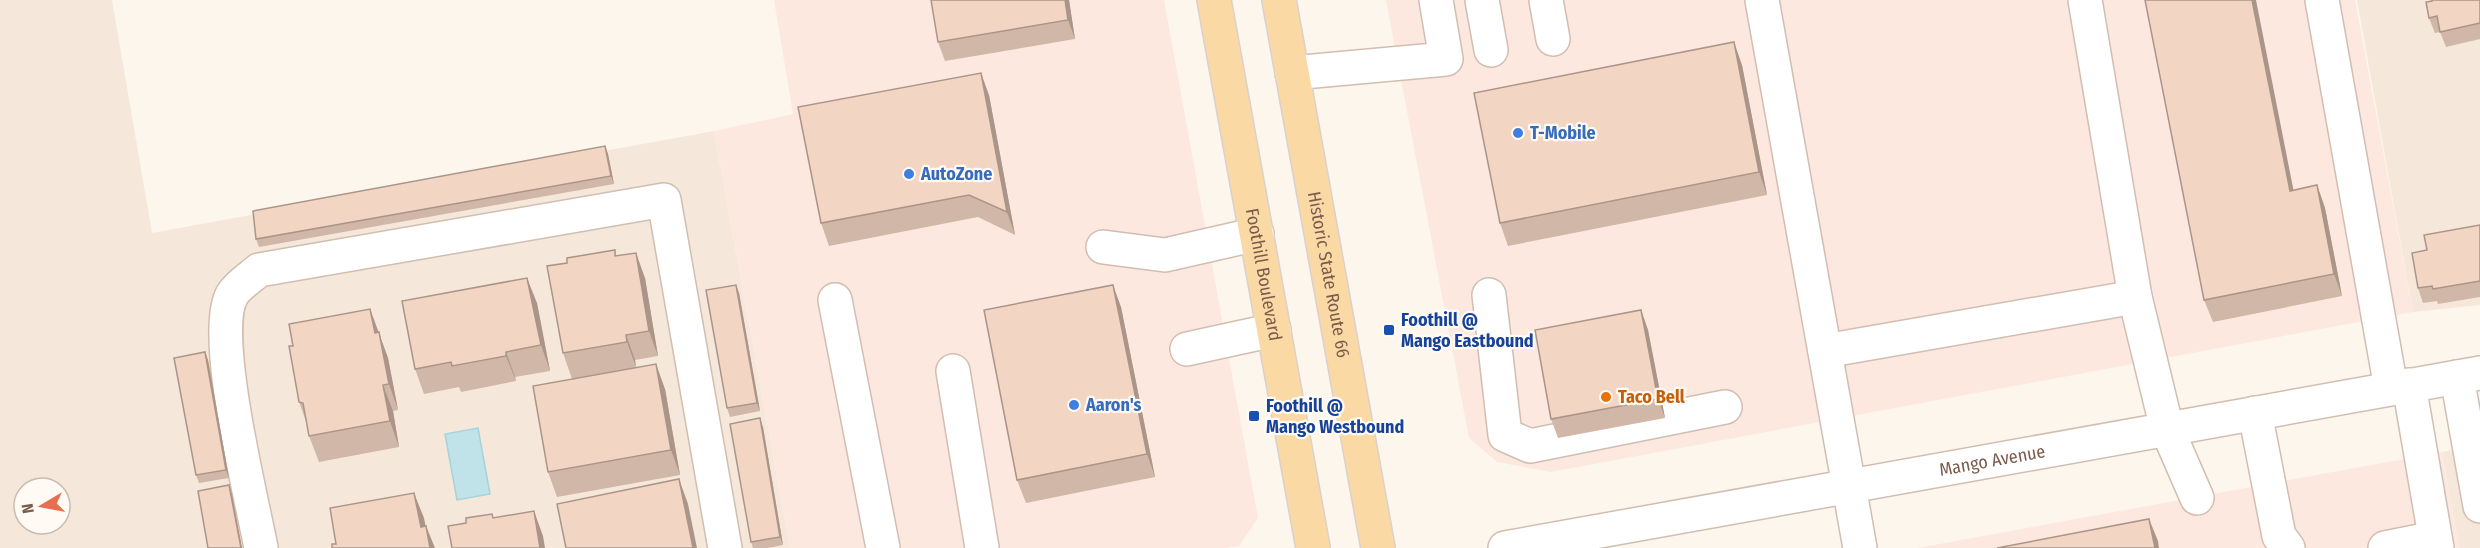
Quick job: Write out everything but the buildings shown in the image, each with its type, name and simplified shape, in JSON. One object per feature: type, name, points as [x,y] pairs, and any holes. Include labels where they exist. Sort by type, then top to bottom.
[{"type":"main road","name":"Foothill Boulevard","points":[[1214,0],[1313,548]]},
{"type":"main road","name":"Historic State Route 66","points":[[1279,0],[1378,548]]},
{"type":"street","points":[[1292,73],[1446,59],[1436,0]]},
{"type":"street","points":[[1482,0],[1491,50]]},
{"type":"street","points":[[1546,0],[1553,39]]},
{"type":"street","points":[[1762,0],[1860,548]]},
{"type":"street","points":[[2085,0],[2135,297],[2167,429],[2197,498]]},
{"type":"street","points":[[2322,0],[2400,387],[2436,543],[2385,548]]},
{"type":"street","points":[[261,548],[225,359],[226,323],[232,295],[259,270],[664,200],[725,548]]},
{"type":"street","points":[[1103,247],[1165,255],[1257,234]]},
{"type":"street","points":[[1489,295],[1505,435],[1530,446],[1725,407]]},
{"type":"street","points":[[1825,351],[2135,297]]},
{"type":"street","points":[[835,300],[883,548]]},
{"type":"street","points":[[1187,349],[1274,330]]},
{"type":"street","points":[[953,371],[982,548]]},
{"type":"street","points":[[2469,375],[2480,506]]},
{"type":"street","name":"Mango Avenue","points":[[1506,548],[1626,537],[1849,486],[2469,375]]},
{"type":"street","points":[[2254,413],[2279,536],[2288,548]]},
{"type":"shaded area","points":[[0,0],[112,0],[152,233],[714,131],[790,548],[0,548]]},
{"type":"shaded area","points":[[774,0],[1164,0],[1258,518],[1239,546],[1226,548],[790,548],[714,131],[793,114]]},
{"type":"shaded area","points":[[1386,0],[2355,0],[2413,312],[1551,472],[1497,462],[1469,438]]},
{"type":"shaded area","points":[[2357,0],[2480,0],[2480,305],[2413,312]]},
{"type":"shaded area","points":[[2480,445],[2480,548],[2459,548],[2442,452]]},
{"type":"shaded area","points":[[2442,452],[2459,548],[1918,548]]},
{"type":"water","points":[[478,428],[490,494],[457,500],[445,434]]},
{"type":"place","name":"T-Mobile","points":[[1518,133]]},
{"type":"place","name":"AutoZone","points":[[909,174]]},
{"type":"place","name":"Foothill @ Mango Eastbound","points":[[1389,330]]},
{"type":"place","name":"Taco Bell","points":[[1606,397]]},
{"type":"place","name":"Aaron's","points":[[1074,405]]},
{"type":"place","name":"Foothill @ Mango Westbound","points":[[1254,416]]}]
